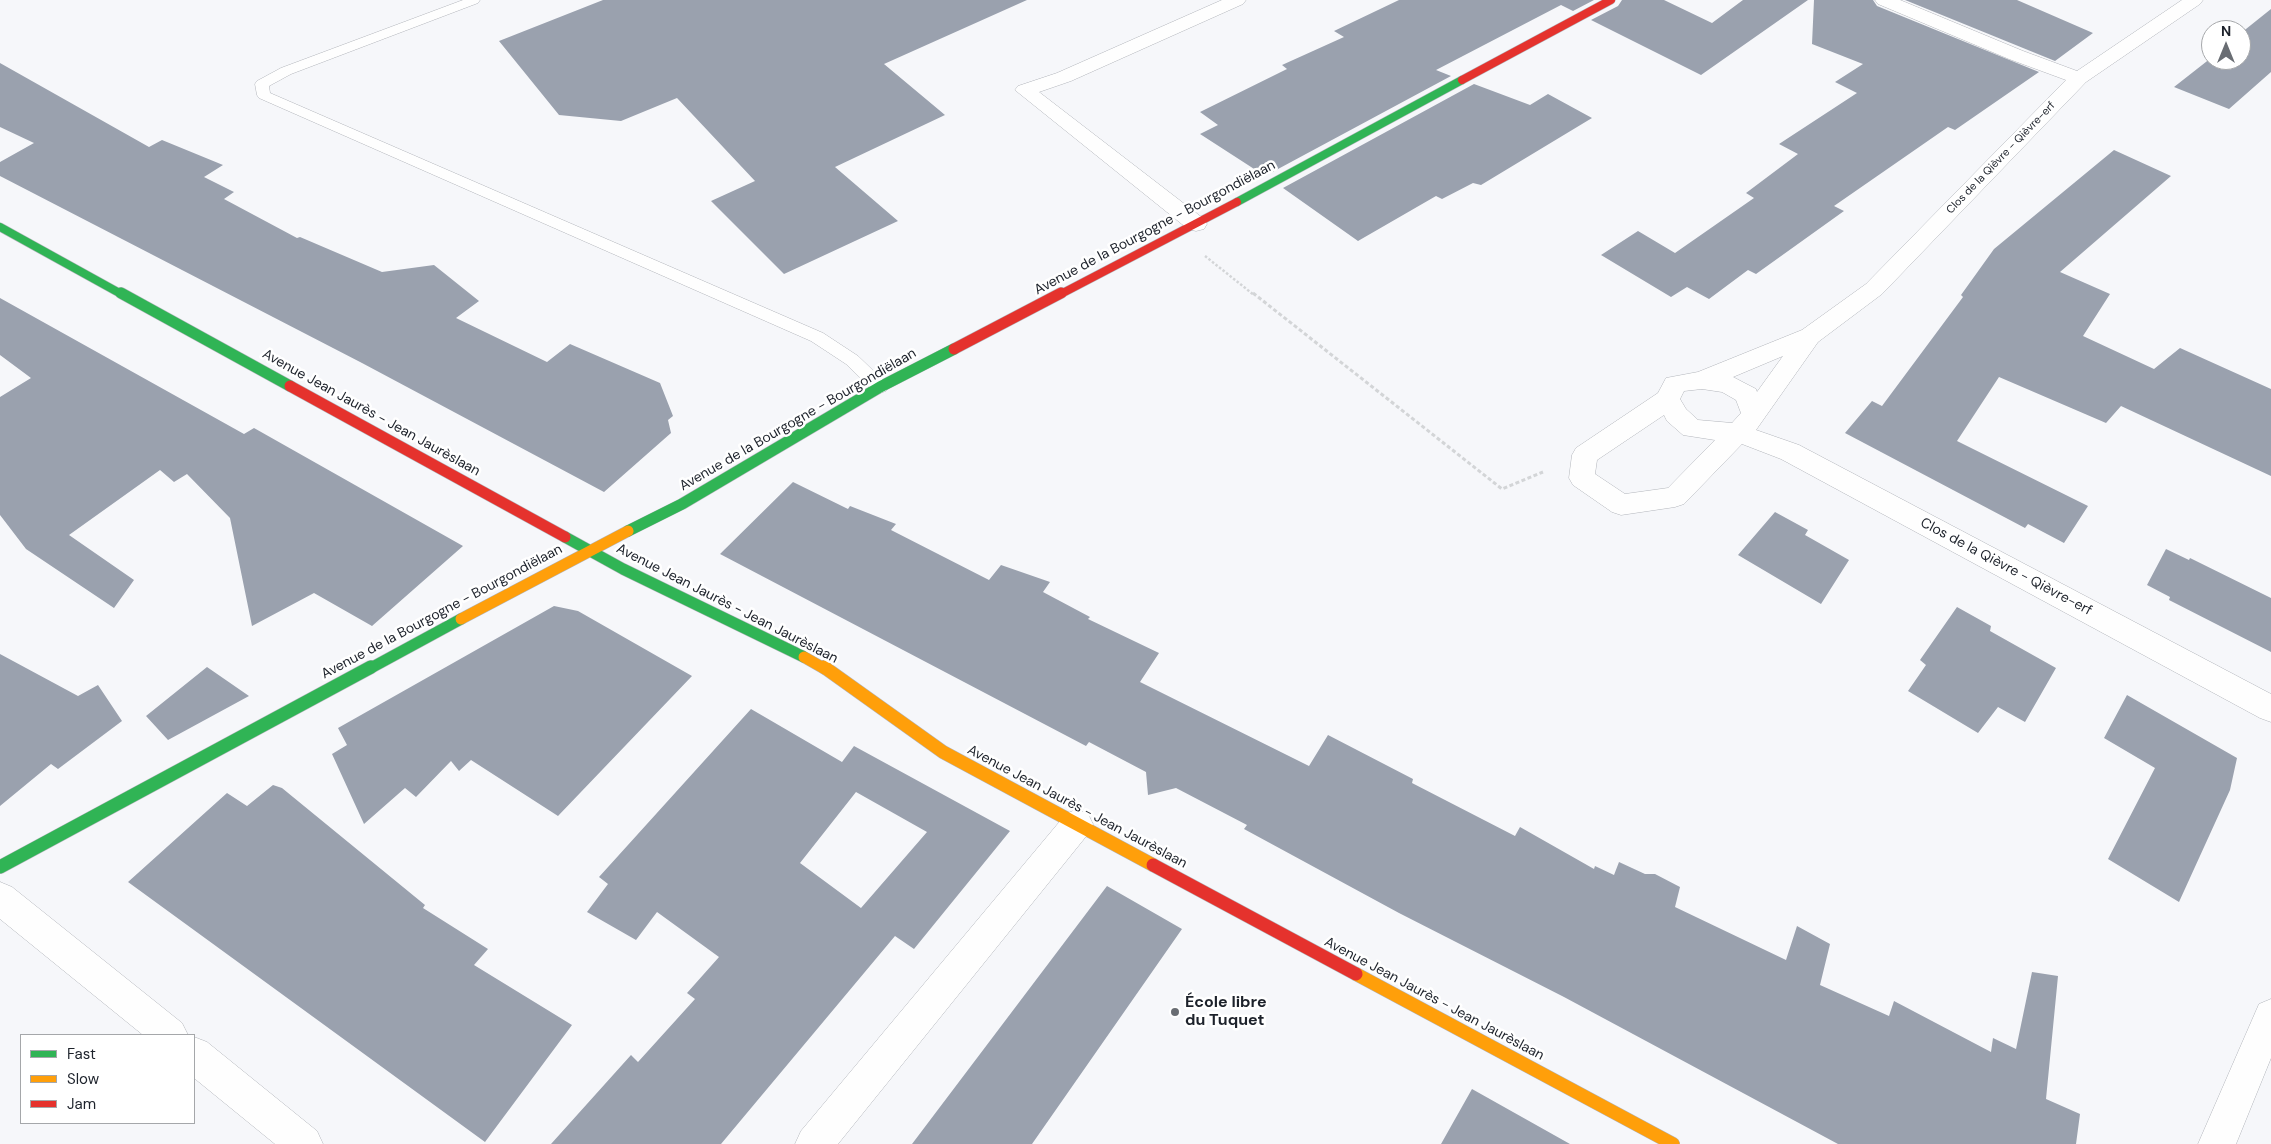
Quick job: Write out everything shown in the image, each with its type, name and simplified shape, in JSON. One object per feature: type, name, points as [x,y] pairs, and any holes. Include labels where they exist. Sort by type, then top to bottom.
[{"type":"street","points":[[1196,224],[1025,90],[1064,76],[1237,0]]},
{"type":"street","name":"Avenue de la Bourgogne - Bourgondiëlaan","points":[[0,867],[589,550],[682,504],[880,387],[1196,224],[1611,0]]},
{"type":"street","points":[[1884,0],[2016,55],[2079,78]]},
{"type":"street","name":"Clos de la Qièvre - Qièvre-erf","points":[[1810,336],[1746,424],[1675,497],[1621,505],[1582,478],[1585,455],[1668,399],[1675,384],[1702,380],[1810,336],[1874,289],[2079,78],[2194,0]]},
{"type":"street","name":"Avenue Jean Jaurès - Jean Jaurèslaan","points":[[0,227],[623,569],[822,667],[943,752],[1673,1144]]},
{"type":"street","name":"Clos de la Qièvre - Qièvre-erf","points":[[1702,380],[1728,384],[1747,395],[1746,424]]},
{"type":"street","name":"Clos de la Qièvre - Qièvre-erf","points":[[1668,399],[1676,415],[1692,429],[1746,424],[1790,452],[2271,710]]},
{"type":"street","points":[[814,1144],[1077,824]]},
{"type":"street","points":[[0,898],[169,1034]]},
{"type":"street","points":[[2217,1144],[2271,1016]]},
{"type":"street","points":[[195,1056],[304,1144]]},
{"type":"lane","points":[[474,0],[286,71],[262,84],[264,95],[818,337],[852,360],[880,387]]},
{"type":"path","points":[[1196,224],[1196,249],[1502,489],[1585,455]]},
{"type":"building","points":[[603,0],[1027,0],[884,64],[945,115],[835,167],[898,221],[784,274],[711,201],[755,181],[677,98],[621,121],[559,115],[499,41]]},
{"type":"building","points":[[1399,0],[1594,0],[1573,11],[1561,5],[1436,70],[1451,76],[1265,176],[1200,134],[1218,125],[1200,112],[1287,69],[1282,65],[1344,37],[1334,31]]},
{"type":"building","points":[[1622,0],[1664,0],[1712,23],[1743,0],[1808,0],[1701,75],[1591,20],[1618,6]]},
{"type":"building","points":[[1814,0],[1873,0],[1877,6],[2039,72],[1955,130],[1948,127],[1834,206],[1844,211],[1756,274],[1748,270],[1709,299],[1687,287],[1671,297],[1601,255],[1638,231],[1675,253],[1754,198],[1746,193],[1798,154],[1779,144],[1857,93],[1835,82],[1863,64],[1812,44]]},
{"type":"building","points":[[1905,0],[2017,0],[2093,33],[2055,61]]},
{"type":"building","points":[[2271,9],[2271,72],[2229,109],[2174,87],[2201,66],[2201,70],[2251,70],[2251,25]]},
{"type":"building","points":[[0,63],[149,147],[162,140],[223,165],[204,177],[234,192],[224,199],[297,238],[300,237],[382,272],[434,265],[479,301],[456,318],[547,362],[570,344],[660,383],[673,416],[668,420],[671,433],[604,492],[362,363],[0,176],[0,162],[34,143],[0,127]]},
{"type":"building","points":[[1474,84],[1530,105],[1548,94],[1592,118],[1481,185],[1473,183],[1442,199],[1436,196],[1358,241],[1283,188]]},
{"type":"building","points":[[2114,150],[2171,176],[2060,272],[2110,294],[2083,336],[2154,369],[2180,348],[2271,389],[2271,476],[2121,406],[2106,423],[1999,377],[1957,441],[2088,506],[2064,543],[2028,524],[2025,528],[1845,433],[1872,401],[1882,406],[1963,297],[1961,295],[1994,249]]},
{"type":"building","points":[[0,298],[244,434],[254,428],[463,546],[372,626],[314,593],[252,626],[230,518],[187,474],[174,482],[160,470],[69,535],[134,580],[114,608],[26,549],[0,515],[0,397],[31,378],[0,355]]},
{"type":"building","points":[[793,482],[848,509],[850,506],[896,524],[891,530],[989,580],[1001,565],[1050,582],[1043,592],[1090,617],[1088,619],[1159,653],[1140,682],[1309,766],[1328,735],[1413,779],[1412,783],[1515,836],[1520,827],[1594,869],[1595,866],[1614,875],[1619,862],[1645,874],[1655,874],[1680,887],[1675,907],[1786,960],[1797,926],[1830,944],[1820,985],[1889,1016],[1894,1001],[1991,1052],[1993,1038],[2016,1049],[2032,972],[2058,976],[2046,1099],[2080,1114],[2076,1144],[1838,1144],[1564,997],[1399,913],[1244,829],[1247,825],[1176,788],[1148,795],[1146,772],[1089,742],[1086,746],[720,554]]},
{"type":"building","points":[[1775,512],[1808,530],[1805,535],[1849,560],[1821,604],[1738,555]]},
{"type":"building","points":[[2166,549],[2189,560],[2190,558],[2271,598],[2271,652],[2169,600],[2170,597],[2147,585]]},
{"type":"building","points":[[554,606],[578,611],[692,676],[558,816],[471,760],[459,771],[451,761],[416,797],[405,788],[364,824],[332,754],[347,745],[338,728]]},
{"type":"building","points":[[1957,607],[1991,626],[1990,631],[2056,668],[2025,722],[1998,707],[1978,733],[1908,691],[1926,665],[1920,660]]},
{"type":"building","points":[[0,654],[78,696],[98,685],[122,721],[58,769],[51,764],[0,806]]},
{"type":"building","points":[[207,667],[249,696],[168,740],[146,716]]},
{"type":"building","points":[[2127,695],[2237,758],[2230,790],[2179,902],[2108,859],[2155,768],[2104,738]]},
{"type":"building","points":[[751,709],[842,762],[854,746],[1010,831],[914,949],[895,936],[721,1144],[551,1144],[631,1055],[638,1062],[695,999],[687,993],[719,957],[657,912],[636,940],[587,912],[608,884],[599,877]],"holes":[[[856,792],[927,832],[861,908],[800,863]]]},
{"type":"building","points":[[273,785],[282,788],[425,905],[423,908],[488,949],[474,965],[572,1025],[485,1142],[128,882],[227,793],[247,806]]},
{"type":"building","points":[[1107,886],[1182,929],[1032,1144],[912,1144]]},
{"type":"building","points":[[1472,1089],[1570,1144],[1441,1144]]},
{"type":"traffic: fast","points":[[1237,202],[1462,80]]},
{"type":"traffic: fast","points":[[0,227],[290,386]]},
{"type":"traffic: fast","points":[[628,531],[682,504],[880,387],[954,349]]},
{"type":"traffic: fast","points":[[565,537],[623,569],[804,657]]},
{"type":"traffic: fast","points":[[0,867],[461,619]]},
{"type":"traffic: slow","points":[[461,619],[628,531]]},
{"type":"traffic: slow","points":[[804,657],[823,667],[943,752],[1153,865]]},
{"type":"traffic: slow","points":[[1356,974],[1673,1144]]},
{"type":"traffic: jam","points":[[1462,80],[1611,0]]},
{"type":"traffic: jam","points":[[954,349],[1237,202]]},
{"type":"traffic: jam","points":[[290,386],[565,537]]},
{"type":"traffic: jam","points":[[1153,865],[1356,974]]},
{"type":"place","name":"École libre du Tuquet","points":[[1175,1012]]}]
